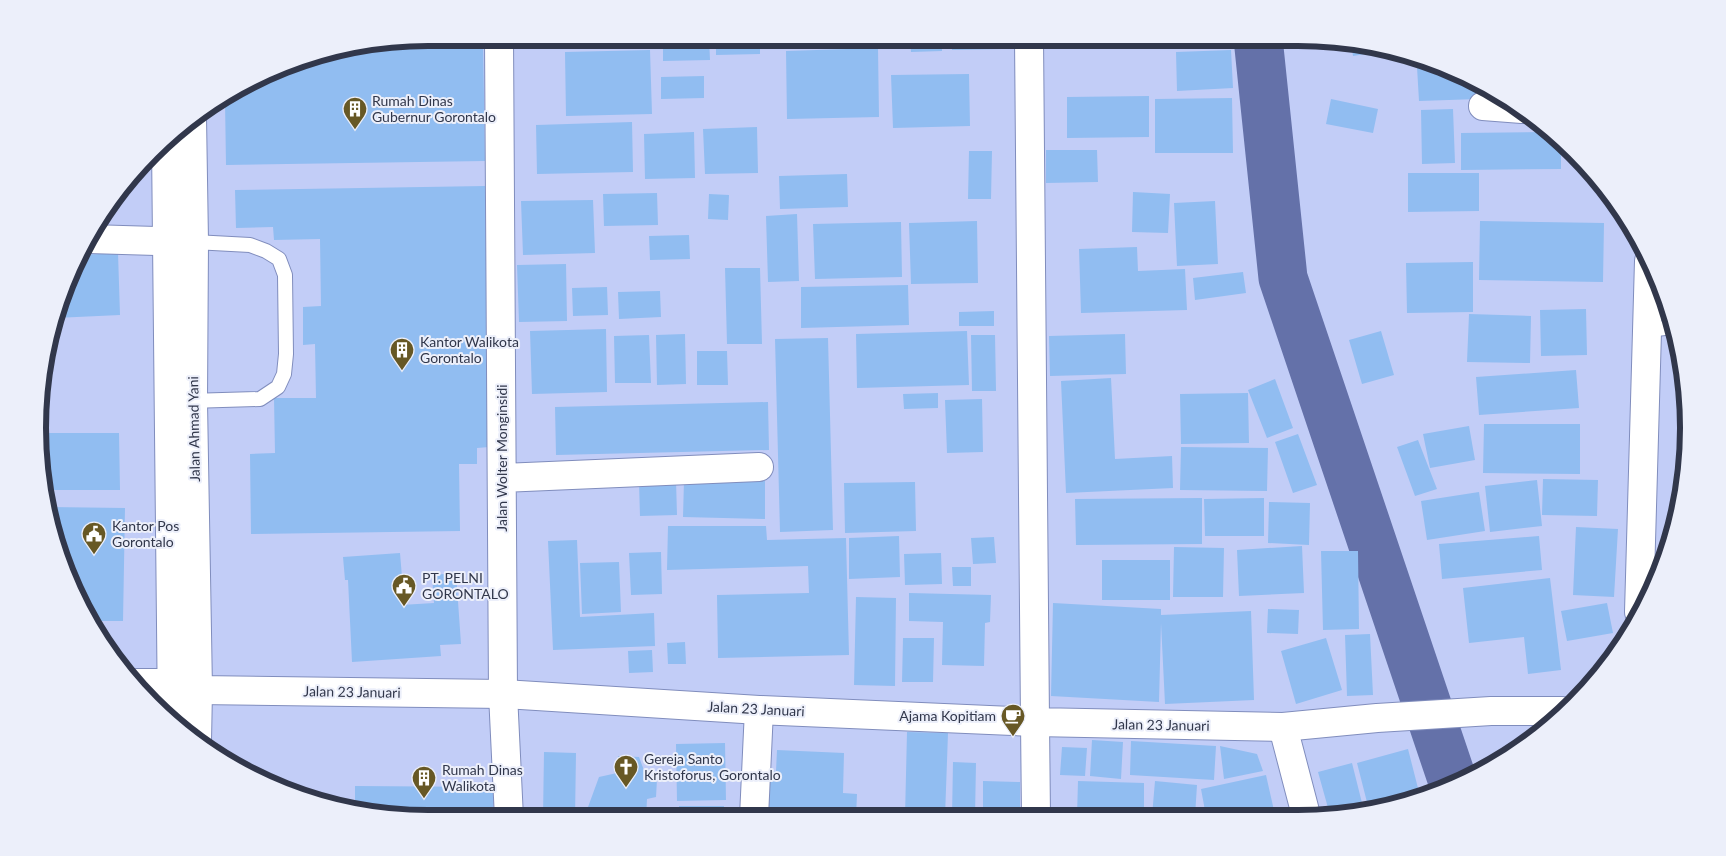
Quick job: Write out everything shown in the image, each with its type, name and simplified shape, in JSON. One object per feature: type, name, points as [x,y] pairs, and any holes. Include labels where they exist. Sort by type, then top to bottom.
[{"type":"main road","name":"Jalan Wolter Monginsidi","points":[[500,46],[503,694],[509,810]]},
{"type":"main road","points":[[1029,46],[1036,810]]},
{"type":"main road","points":[[1483,106],[1505,108]]},
{"type":"main road","name":"Jalan Ahmad Yani","points":[[172,711],[180,401],[194,242],[192,128]]},
{"type":"main road","name":"Jalan Ahmad Yani","points":[[166,150],[167,241],[180,401],[198,690],[197,732]]},
{"type":"main road","points":[[96,239],[194,242]]},
{"type":"main road","points":[[1639,598],[1649,277]]},
{"type":"main road","points":[[502,478],[759,467]]},
{"type":"main road","name":"Jalan 23 Januari","points":[[144,683],[172,683],[198,690],[503,694],[759,710],[1035,722],[1282,728],[1377,718],[1491,711],[1553,712]]},
{"type":"main road","points":[[754,810],[759,710]]},
{"type":"main road","points":[[1282,728],[1305,810]]},
{"type":"lane","points":[[180,401],[260,399],[278,386],[284,374],[286,354],[285,275],[279,259],[266,251],[250,246],[194,242]]},
{"type":"lane","points":[[1647,330],[1667,328]]},
{"type":"building","name":"Rumah Dinas Gubernur Gorontalo","points":[[428,46],[483,46],[485,161],[226,165],[225,105],[282,75],[329,59],[378,50]]},
{"type":"building","points":[[514,46],[558,46],[558,48],[514,49]]},
{"type":"building","points":[[663,46],[709,46],[710,60],[663,61]]},
{"type":"building","points":[[716,46],[760,46],[760,54],[716,55]]},
{"type":"building","points":[[911,46],[942,46],[942,51],[911,52]]},
{"type":"building","points":[[952,46],[1002,46],[1002,49],[952,50]]},
{"type":"building","points":[[878,48],[879,117],[787,119],[786,51]]},
{"type":"building","points":[[650,50],[652,114],[566,116],[565,52]]},
{"type":"building","points":[[1231,50],[1233,88],[1177,91],[1176,52]]},
{"type":"building","points":[[1352,51],[1368,53],[1353,56]]},
{"type":"building","points":[[1417,67],[1444,75],[1478,91],[1478,99],[1419,101]]},
{"type":"building","points":[[969,74],[970,126],[893,128],[891,75]]},
{"type":"building","points":[[704,76],[704,98],[661,99],[661,77]]},
{"type":"building","points":[[1149,96],[1149,137],[1067,138],[1067,97]]},
{"type":"building","points":[[1232,98],[1233,153],[1155,153],[1155,99]]},
{"type":"building","points":[[1331,99],[1378,109],[1373,133],[1326,124]]},
{"type":"building","points":[[1453,109],[1455,163],[1422,164],[1421,110]]},
{"type":"building","points":[[632,122],[633,172],[537,174],[536,125]]},
{"type":"building","points":[[757,127],[758,173],[705,174],[703,129]]},
{"type":"building","points":[[694,132],[695,178],[645,179],[644,134]]},
{"type":"building","points":[[1539,132],[1561,151],[1561,169],[1461,170],[1461,133]]},
{"type":"building","points":[[1046,150],[1097,150],[1098,182],[1046,183]]},
{"type":"building","points":[[969,151],[992,151],[991,199],[968,199]]},
{"type":"building","points":[[1408,173],[1479,173],[1479,211],[1408,212]]},
{"type":"building","points":[[847,174],[848,207],[780,209],[779,176]]},
{"type":"building","name":"Kantor Walikota Gorontalo","points":[[485,186],[489,447],[477,448],[477,464],[459,464],[460,531],[251,534],[250,454],[275,453],[274,398],[316,398],[315,344],[303,345],[303,307],[321,306],[320,239],[274,240],[273,227],[236,228],[235,190]]},
{"type":"building","points":[[1133,192],[1170,194],[1168,233],[1132,232]]},
{"type":"building","points":[[657,193],[658,225],[604,226],[603,194]]},
{"type":"building","points":[[709,194],[729,195],[728,220],[708,219]]},
{"type":"building","points":[[593,200],[595,253],[523,255],[521,201]]},
{"type":"building","points":[[1215,201],[1218,264],[1177,266],[1174,203]]},
{"type":"building","points":[[797,214],[799,281],[768,282],[766,216]]},
{"type":"building","points":[[977,221],[978,283],[911,284],[909,223]]},
{"type":"building","points":[[1480,221],[1604,223],[1603,282],[1479,280]]},
{"type":"building","points":[[901,222],[902,277],[815,279],[813,224]]},
{"type":"building","points":[[689,235],[690,259],[650,260],[649,236]]},
{"type":"building","points":[[1137,247],[1138,271],[1185,269],[1187,310],[1081,313],[1079,249]]},
{"type":"building","points":[[118,253],[120,315],[63,318],[75,282],[88,255]]},
{"type":"building","points":[[1473,262],[1473,312],[1407,313],[1406,263]]},
{"type":"building","points":[[566,264],[567,321],[519,322],[517,265]]},
{"type":"building","points":[[725,268],[760,268],[762,344],[727,344]]},
{"type":"building","points":[[1243,272],[1246,293],[1195,300],[1193,278]]},
{"type":"building","points":[[908,285],[909,325],[801,328],[801,287]]},
{"type":"building","points":[[607,287],[608,315],[573,316],[572,288]]},
{"type":"building","points":[[660,291],[661,317],[619,319],[618,292]]},
{"type":"building","points":[[1586,309],[1587,355],[1541,356],[1540,310]]},
{"type":"building","points":[[994,311],[994,326],[959,326],[959,312]]},
{"type":"building","points":[[1469,314],[1531,316],[1530,363],[1467,362]]},
{"type":"building","points":[[606,329],[607,392],[532,394],[530,331]]},
{"type":"building","points":[[967,331],[969,385],[857,388],[856,334]]},
{"type":"building","points":[[1381,331],[1394,375],[1362,384],[1349,340]]},
{"type":"building","points":[[685,334],[686,384],[657,385],[656,335]]},
{"type":"building","points":[[1125,334],[1126,374],[1050,376],[1049,336]]},
{"type":"building","points":[[649,335],[651,383],[615,383],[614,336]]},
{"type":"building","points":[[971,335],[995,335],[996,391],[972,391]]},
{"type":"building","points":[[828,338],[833,530],[780,532],[775,339]]},
{"type":"building","points":[[697,351],[727,351],[728,385],[697,385]]},
{"type":"building","points":[[1576,370],[1579,408],[1479,415],[1476,377]]},
{"type":"building","points":[[1111,378],[1115,459],[1172,456],[1173,488],[1066,493],[1061,381]]},
{"type":"building","points":[[1275,379],[1293,428],[1267,438],[1248,390]]},
{"type":"building","points":[[938,393],[938,408],[904,409],[903,394]]},
{"type":"building","points":[[1248,393],[1249,443],[1181,444],[1180,394]]},
{"type":"building","points":[[982,399],[983,452],[947,453],[945,400]]},
{"type":"building","points":[[768,402],[769,450],[556,455],[555,407]]},
{"type":"building","points":[[1484,424],[1580,424],[1580,474],[1483,473]]},
{"type":"building","points":[[1469,426],[1475,460],[1430,468],[1423,434]]},
{"type":"building","points":[[46,433],[119,433],[120,490],[52,490]]},
{"type":"building","points":[[1298,434],[1317,485],[1293,493],[1275,442]]},
{"type":"building","points":[[1418,440],[1437,489],[1415,496],[1397,447]]},
{"type":"building","points":[[1181,447],[1268,448],[1267,491],[1180,490]]},
{"type":"building","points":[[1543,479],[1598,480],[1597,516],[1542,515]]},
{"type":"building","points":[[676,480],[677,515],[640,516],[639,482]]},
{"type":"building","points":[[684,480],[765,481],[765,519],[683,517]]},
{"type":"building","points":[[1537,480],[1542,526],[1490,532],[1485,486]]},
{"type":"building","points":[[915,482],[916,531],[845,533],[844,483]]},
{"type":"building","points":[[1479,492],[1485,531],[1427,540],[1421,501]]},
{"type":"building","points":[[1202,498],[1202,544],[1076,545],[1075,499]]},
{"type":"building","points":[[1264,498],[1264,536],[1205,536],[1204,499]]},
{"type":"building","points":[[1269,502],[1310,503],[1309,545],[1268,543]]},
{"type":"building","name":"Kantor Pos Gorontalo","points":[[55,507],[125,508],[123,621],[98,621],[97,619],[75,574],[59,527]]},
{"type":"building","points":[[668,526],[766,526],[767,540],[846,538],[849,655],[718,658],[717,595],[809,593],[808,566],[667,570]]},
{"type":"building","points":[[1576,527],[1618,529],[1614,597],[1573,595]]},
{"type":"building","points":[[899,536],[900,577],[849,579],[849,538]]},
{"type":"building","points":[[1539,536],[1542,570],[1442,579],[1439,544]]},
{"type":"building","points":[[994,537],[996,563],[973,564],[971,538]]},
{"type":"building","points":[[577,540],[580,617],[654,613],[655,646],[553,650],[548,541]]},
{"type":"building","points":[[1302,546],[1304,593],[1239,596],[1237,550]]},
{"type":"building","points":[[1174,547],[1224,548],[1223,597],[1173,597]]},
{"type":"building","points":[[1321,551],[1358,551],[1359,629],[1323,630]]},
{"type":"building","points":[[661,552],[662,594],[631,595],[629,553]]},
{"type":"building","name":"PT. PELNI GORONTALO","points":[[400,553],[402,577],[400,577],[401,605],[434,603],[432,575],[456,573],[461,644],[440,645],[441,656],[352,662],[348,580],[345,580],[343,557]]},
{"type":"building","points":[[941,553],[942,584],[905,585],[904,554]]},
{"type":"building","points":[[1102,560],[1170,560],[1170,600],[1102,600]]},
{"type":"building","points":[[619,562],[621,612],[582,614],[580,563]]},
{"type":"building","points":[[952,567],[971,567],[971,586],[953,586]]},
{"type":"building","points":[[1550,578],[1561,670],[1528,674],[1524,637],[1469,643],[1463,588]]},
{"type":"building","points":[[909,593],[991,595],[990,622],[985,623],[984,666],[942,665],[943,622],[909,621]]},
{"type":"building","points":[[856,597],[896,598],[895,686],[854,685]]},
{"type":"building","points":[[1053,603],[1161,609],[1161,615],[1251,611],[1254,700],[1165,704],[1161,623],[1159,702],[1051,696]]},
{"type":"building","points":[[1607,603],[1613,633],[1567,641],[1561,611]]},
{"type":"building","points":[[1268,609],[1299,610],[1298,634],[1267,633]]},
{"type":"building","points":[[1370,634],[1373,695],[1347,696],[1345,635]]},
{"type":"building","points":[[903,638],[934,638],[933,682],[902,682]]},
{"type":"building","points":[[1326,638],[1342,690],[1296,704],[1281,651]]},
{"type":"building","points":[[685,642],[686,664],[668,664],[667,643]]},
{"type":"building","points":[[652,650],[653,672],[629,673],[628,651]]},
{"type":"building","points":[[907,732],[948,733],[945,810],[905,810]]},
{"type":"building","points":[[1092,740],[1123,742],[1121,779],[1090,776]]},
{"type":"building","points":[[1131,741],[1216,746],[1214,780],[1130,775]]},
{"type":"building","points":[[725,743],[726,800],[677,801],[676,744]]},
{"type":"building","points":[[1220,746],[1257,754],[1263,771],[1224,779]]},
{"type":"building","points":[[1062,747],[1087,748],[1085,776],[1060,775]]},
{"type":"building","points":[[1408,749],[1418,790],[1397,797],[1367,803],[1357,763]]},
{"type":"building","points":[[777,750],[844,753],[843,793],[857,794],[856,810],[759,810],[761,771],[776,771]]},
{"type":"building","points":[[544,752],[576,753],[575,810],[543,810]]},
{"type":"building","name":"Gereja Santo Kristoforus, Gorontalo","points":[[618,756],[639,757],[645,773],[657,779],[656,797],[647,799],[646,810],[587,810],[599,777],[617,773]]},
{"type":"building","points":[[953,762],[976,763],[975,810],[952,810]]},
{"type":"building","points":[[1352,763],[1362,804],[1328,808],[1318,772]]},
{"type":"building","points":[[1266,775],[1274,810],[1205,810],[1201,789]]},
{"type":"building","points":[[983,781],[1020,782],[1020,810],[983,810]]},
{"type":"building","points":[[1078,781],[1144,783],[1144,810],[1077,810]]},
{"type":"building","points":[[1155,781],[1197,785],[1195,810],[1153,810]]},
{"type":"building","name":"Rumah Dinas Walikota","points":[[355,786],[494,787],[493,810],[403,809],[355,802]]},
{"type":"building","points":[[679,806],[724,806],[724,810],[679,810]]},
{"type":"waterway","points":[[1259,46],[1283,278],[1451,777]]},
{"type":"place","name":"Rumah Dinas Gubernur Gorontalo","points":[[355,130]]},
{"type":"place","name":"Kantor Walikota Gorontalo","points":[[402,371]]},
{"type":"place","name":"Kantor Pos Gorontalo","points":[[94,555]]},
{"type":"place","name":"PT. PELNI GORONTALO","points":[[404,607]]},
{"type":"place","name":"Ajama Kopitiam","points":[[1013,737]]},
{"type":"place","name":"Gereja Santo Kristoforus, Gorontalo","points":[[626,788]]},
{"type":"place","name":"Rumah Dinas Walikota","points":[[424,799]]}]
